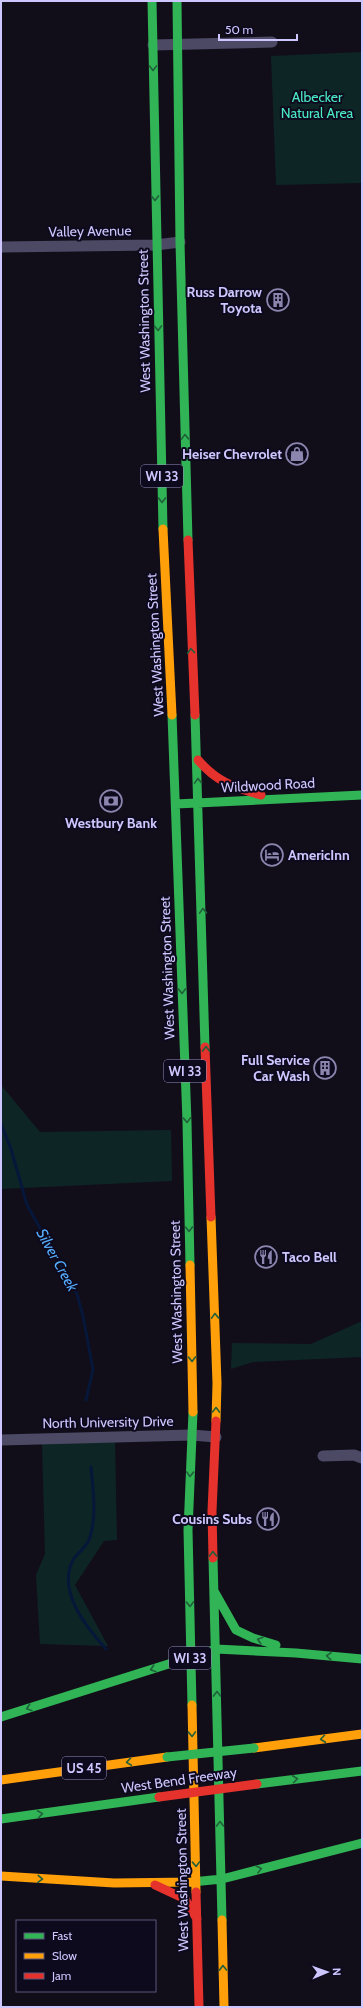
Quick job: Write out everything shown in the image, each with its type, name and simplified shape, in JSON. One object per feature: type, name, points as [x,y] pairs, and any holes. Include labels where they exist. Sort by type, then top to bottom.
[{"type":"main road","name":"West Washington Street","points":[[152,1],[164,569],[169,618],[187,1122],[193,1402],[188,1530],[199,2007]]},
{"type":"main road","name":"WI 33","points":[[177,1],[180,242],[191,639],[200,803],[208,1118],[217,1383],[212,1511],[224,2007]]},
{"type":"main road","points":[[198,760],[211,776],[223,783],[274,798]]},
{"type":"main road","name":"Wildwood Road","points":[[176,804],[274,798],[362,795]]},
{"type":"main road","points":[[214,1592],[236,1630],[253,1638],[296,1653]]},
{"type":"main road","points":[[1,1717],[216,1649],[296,1653],[362,1659]]},
{"type":"main road","name":"West Bend Freeway","points":[[1,1780],[167,1757],[254,1748],[362,1734]]},
{"type":"main road","name":"West Bend Freeway","points":[[1,1819],[362,1771]]},
{"type":"main road","points":[[1,1876],[153,1884],[196,1882],[222,1879],[362,1843]]},
{"type":"main road","points":[[153,1884],[185,1899],[197,1919]]},
{"type":"street","points":[[153,45],[272,42]]},
{"type":"street","name":"Valley Avenue","points":[[1,247],[156,245],[180,242]]},
{"type":"street","name":"North University Drive","points":[[1,1440],[192,1435],[216,1438]]},
{"type":"street","points":[[323,1456],[354,1455],[362,1458]]},
{"type":"green space","name":"Albecker Natural Area","points":[[362,52],[362,183],[276,185],[271,56]]},
{"type":"green space","points":[[1,1085],[40,1132],[171,1130],[172,1181],[1,1189]]},
{"type":"green space","points":[[362,1321],[362,1357],[253,1362],[231,1369],[232,1343],[311,1344]]},
{"type":"green space","points":[[115,1441],[117,1540],[104,1541],[75,1585],[108,1646],[40,1644],[36,1575],[45,1554],[42,1443]]},
{"type":"waterway","name":"Silver Creek","points":[[1,1124],[11,1149],[27,1205],[77,1294],[83,1316],[93,1370],[86,1400]]},
{"type":"waterway","name":"Silver Creek","points":[[91,1467],[94,1502],[92,1528],[89,1541],[72,1562],[69,1574],[69,1586],[72,1598],[83,1620],[106,1649]]},
{"type":"traffic: fast","points":[[152,1],[163,529]]},
{"type":"traffic: fast","points":[[177,1],[180,242],[188,540]]},
{"type":"traffic: fast","points":[[172,715],[187,1122],[190,1265]]},
{"type":"traffic: fast","points":[[195,715],[205,1047]]},
{"type":"traffic: fast","points":[[176,804],[362,795]]},
{"type":"traffic: fast","points":[[192,1705],[188,1530],[193,1412]]},
{"type":"traffic: fast","points":[[213,1558],[222,1920]]},
{"type":"traffic: fast","points":[[214,1591],[236,1630],[253,1638],[276,1645]]},
{"type":"traffic: fast","points":[[1,1717],[216,1649],[296,1653],[362,1659]]},
{"type":"traffic: fast","points":[[167,1757],[254,1748]]},
{"type":"traffic: fast","points":[[257,1784],[362,1771]]},
{"type":"traffic: fast","points":[[1,1819],[159,1797]]},
{"type":"traffic: fast","points":[[192,1882],[222,1879],[362,1843]]},
{"type":"traffic: slow","points":[[163,529],[172,715]]},
{"type":"traffic: slow","points":[[211,1217],[217,1383],[216,1421]]},
{"type":"traffic: slow","points":[[190,1265],[193,1412]]},
{"type":"traffic: slow","points":[[192,1705],[196,1892]]},
{"type":"traffic: slow","points":[[254,1748],[362,1734]]},
{"type":"traffic: slow","points":[[1,1780],[167,1757]]},
{"type":"traffic: slow","points":[[1,1876],[114,1883],[192,1882]]},
{"type":"traffic: slow","points":[[222,1920],[224,2007]]},
{"type":"traffic: jam","points":[[188,540],[195,715]]},
{"type":"traffic: jam","points":[[198,760],[212,774],[226,783],[261,795]]},
{"type":"traffic: jam","points":[[205,1047],[211,1217]]},
{"type":"traffic: jam","points":[[213,1558],[212,1511],[216,1421]]},
{"type":"traffic: jam","points":[[159,1797],[257,1784]]},
{"type":"traffic: jam","points":[[155,1885],[185,1899],[197,1919]]},
{"type":"traffic: jam","points":[[196,1892],[199,2007]]},
{"type":"place","name":"Russ Darrow Toyota","points":[[278,300]]},
{"type":"place","name":"Heiser Chevrolet","points":[[297,454]]},
{"type":"place","name":"Westbury Bank","points":[[111,801]]},
{"type":"place","name":"AmericInn","points":[[272,855]]},
{"type":"place","name":"Full Service Car Wash","points":[[325,1068]]},
{"type":"place","name":"Taco Bell","points":[[266,1257]]},
{"type":"place","name":"Cousins Subs","points":[[268,1519]]}]
